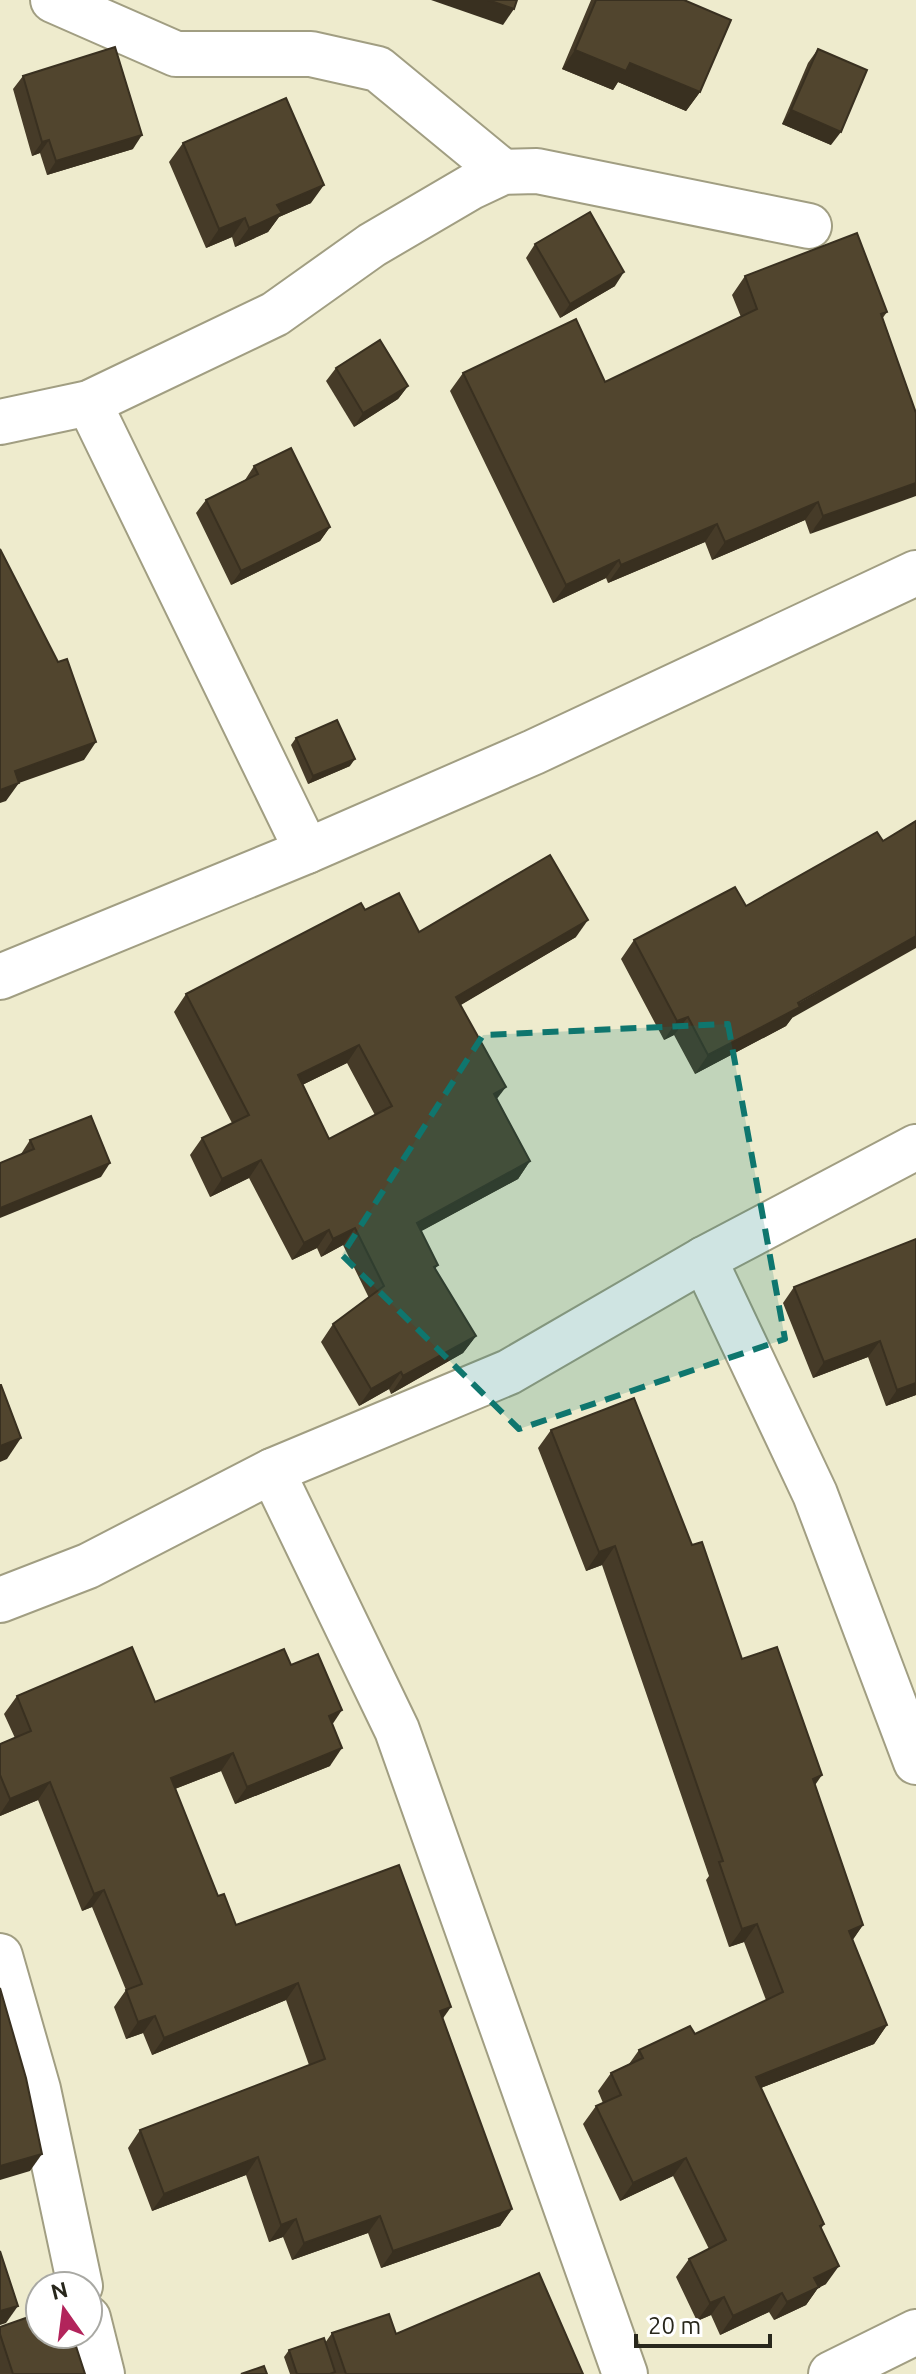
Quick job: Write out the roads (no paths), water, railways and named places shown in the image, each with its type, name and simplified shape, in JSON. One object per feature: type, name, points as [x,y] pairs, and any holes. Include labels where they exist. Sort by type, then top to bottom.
[{"type":"street","points":[[53,0],[176,54],[311,54],[378,69],[503,172]]},
{"type":"street","points":[[0,422],[89,403],[275,314],[372,245],[503,172],[537,171],[809,226]]},
{"type":"street","points":[[89,403],[307,851]]},
{"type":"street","points":[[0,977],[307,851],[534,752],[916,573]]},
{"type":"street","points":[[0,1600],[88,1566],[272,1471],[509,1372],[704,1259],[916,1147]]},
{"type":"street","points":[[704,1259],[815,1494],[916,1762]]},
{"type":"street","points":[[272,1471],[397,1730],[625,2374]]},
{"type":"street","points":[[0,1956],[38,2089],[77,2270]]},
{"type":"street","points":[[831,2374],[916,2332]]},
{"type":"street","points":[[96,2350],[102,2374]]}]
